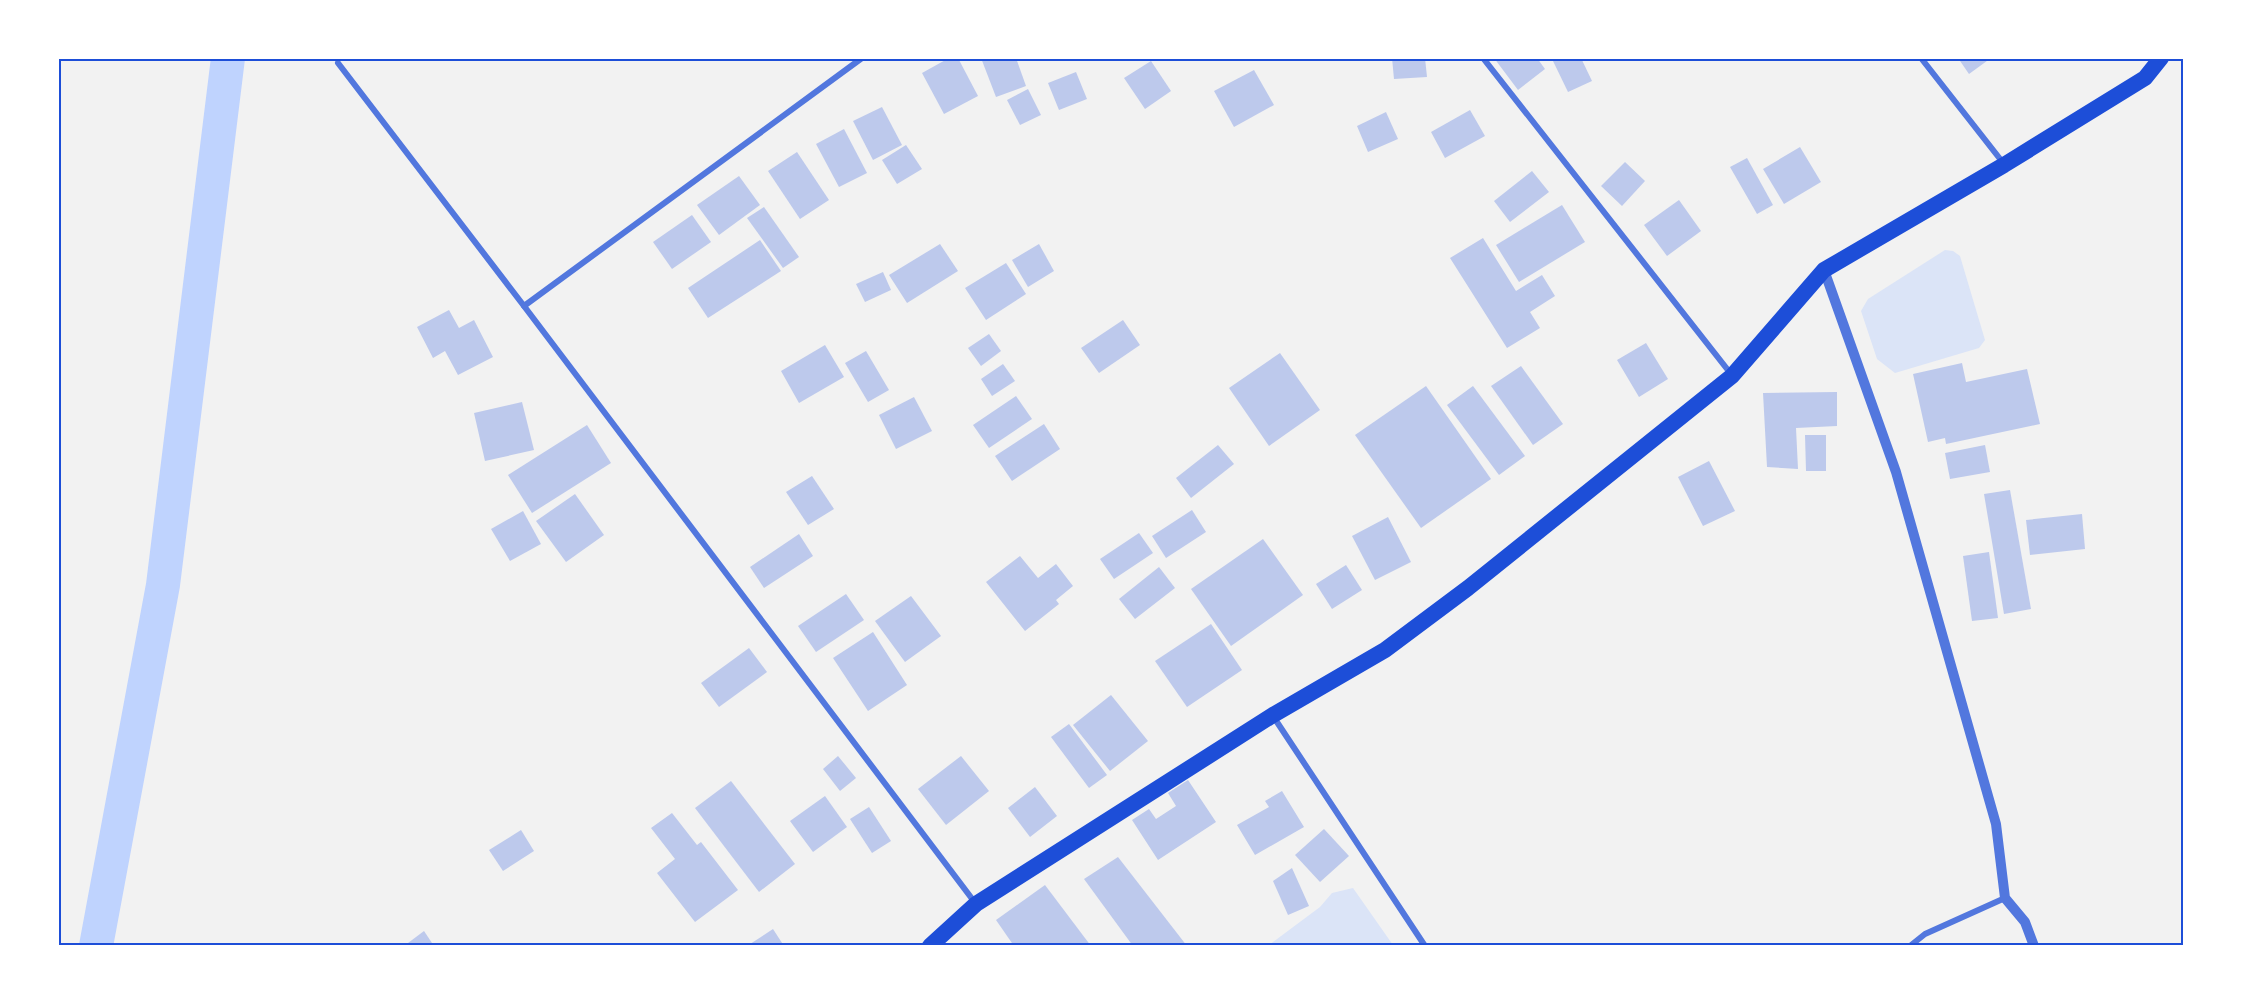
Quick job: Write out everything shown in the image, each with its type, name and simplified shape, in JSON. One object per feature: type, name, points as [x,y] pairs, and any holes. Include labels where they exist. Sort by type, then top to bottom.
[{"type":"highway","points":[[930,945],[975,904],[1273,715],[1385,650],[1468,588],[1732,376],[1824,270],[2004,165],[2145,78],[2161,58]]},
{"type":"street","points":[[524,306],[862,58]]},
{"type":"street","points":[[1484,58],[1732,376]]},
{"type":"street","points":[[1921,58],[2004,165]]},
{"type":"street","points":[[338,63],[975,904]]},
{"type":"street","points":[[1824,270],[1896,472],[1996,824],[2005,898],[2025,921],[2034,945]]},
{"type":"street","points":[[1273,715],[1425,945]]},
{"type":"street","points":[[1910,945],[1925,934],[2005,898]]},
{"type":"shaded area","points":[[1945,250],[1953,251],[1960,256],[1985,340],[1979,348],[1895,373],[1877,359],[1861,311],[1868,299]]},
{"type":"shaded area","points":[[1353,888],[1393,945],[1269,945],[1320,907],[1332,893]]},
{"type":"building","points":[[949,58],[958,58],[978,96],[944,114],[922,73]]},
{"type":"building","points":[[981,58],[1016,58],[1026,86],[996,97]]},
{"type":"building","points":[[1392,58],[1425,58],[1427,77],[1394,79]]},
{"type":"building","points":[[1494,58],[1537,58],[1545,69],[1518,90]]},
{"type":"building","points":[[1558,58],[1581,58],[1592,81],[1568,92],[1553,61]]},
{"type":"building","points":[[1958,58],[1991,58],[1969,74]]},
{"type":"building","points":[[1151,61],[1171,91],[1145,109],[1124,78]]},
{"type":"building","points":[[1254,70],[1274,105],[1234,127],[1214,91]]},
{"type":"building","points":[[1076,72],[1087,99],[1059,110],[1048,83]]},
{"type":"building","points":[[1028,89],[1041,115],[1020,125],[1007,100]]},
{"type":"building","points":[[882,107],[902,145],[873,160],[853,121]]},
{"type":"building","points":[[1470,110],[1485,136],[1445,158],[1431,132]]},
{"type":"building","points":[[1386,112],[1398,139],[1368,152],[1357,126]]},
{"type":"building","points":[[844,129],[867,173],[839,187],[816,144]]},
{"type":"building","points":[[906,145],[922,169],[897,184],[882,160]]},
{"type":"building","points":[[1800,147],[1821,182],[1784,204],[1763,169]]},
{"type":"building","points":[[797,152],[829,200],[800,219],[768,171]]},
{"type":"building","points":[[1747,158],[1773,205],[1757,214],[1730,167]]},
{"type":"building","points":[[1625,162],[1645,181],[1622,206],[1601,186]]},
{"type":"building","points":[[1532,171],[1549,192],[1510,222],[1494,201]]},
{"type":"building","points":[[739,176],[760,205],[719,235],[697,205]]},
{"type":"building","points":[[1679,200],[1701,231],[1667,256],[1644,225]]},
{"type":"building","points":[[1562,205],[1585,242],[1519,282],[1496,245]]},
{"type":"building","points":[[764,207],[799,257],[783,268],[747,218]]},
{"type":"building","points":[[692,215],[711,242],[672,269],[653,242]]},
{"type":"building","points":[[1483,238],[1516,291],[1542,275],[1555,296],[1530,312],[1540,328],[1507,348],[1450,258]]},
{"type":"building","points":[[760,240],[781,271],[708,318],[688,288]]},
{"type":"building","points":[[940,244],[958,271],[907,303],[889,275]]},
{"type":"building","points":[[1039,244],[1054,271],[1028,287],[1012,260]]},
{"type":"building","points":[[1006,263],[1026,294],[986,320],[965,288]]},
{"type":"building","points":[[883,272],[891,290],[865,302],[856,284]]},
{"type":"building","points":[[449,310],[459,328],[474,320],[493,357],[458,375],[445,351],[433,358],[417,327]]},
{"type":"building","points":[[1123,320],[1140,345],[1099,373],[1081,348]]},
{"type":"building","points":[[989,334],[1001,351],[981,366],[968,348]]},
{"type":"building","points":[[1646,343],[1668,379],[1639,397],[1617,360]]},
{"type":"building","points":[[825,345],[844,377],[799,403],[781,371]]},
{"type":"building","points":[[866,351],[889,390],[868,402],[845,363]]},
{"type":"building","points":[[1280,353],[1320,410],[1269,446],[1229,388]]},
{"type":"building","points":[[1962,363],[1966,382],[2027,369],[2040,424],[1946,444],[1945,438],[1928,442],[1913,374]]},
{"type":"building","points":[[1003,364],[1015,381],[992,396],[981,379]]},
{"type":"building","points":[[1521,366],[1563,424],[1533,445],[1491,386]]},
{"type":"building","points":[[1426,386],[1491,479],[1421,528],[1355,435]]},
{"type":"building","points":[[1473,386],[1525,456],[1499,475],[1447,405]]},
{"type":"building","points":[[1837,392],[1837,426],[1796,428],[1798,469],[1767,467],[1763,393]]},
{"type":"building","points":[[1016,396],[1032,419],[989,448],[973,425]]},
{"type":"building","points":[[914,397],[932,431],[896,449],[879,415]]},
{"type":"building","points":[[522,402],[534,450],[485,461],[474,413]]},
{"type":"building","points":[[1044,424],[1060,449],[1012,481],[995,456]]},
{"type":"building","points":[[587,425],[611,463],[532,513],[508,475]]},
{"type":"building","points":[[1805,435],[1826,435],[1826,471],[1806,471]]},
{"type":"building","points":[[1218,445],[1234,464],[1191,498],[1176,478]]},
{"type":"building","points":[[1985,445],[1990,472],[1950,479],[1945,453]]},
{"type":"building","points":[[1709,461],[1735,511],[1703,526],[1678,477]]},
{"type":"building","points":[[812,476],[834,509],[808,525],[786,492]]},
{"type":"building","points":[[2010,490],[2031,609],[2004,614],[1984,494]]},
{"type":"building","points":[[575,494],[604,535],[566,562],[536,521]]},
{"type":"building","points":[[1192,510],[1206,532],[1166,558],[1152,536]]},
{"type":"building","points":[[523,511],[541,544],[510,561],[491,529]]},
{"type":"building","points":[[2082,514],[2085,549],[2030,555],[2026,520]]},
{"type":"building","points":[[1388,517],[1411,562],[1375,580],[1352,536]]},
{"type":"building","points":[[1139,533],[1153,553],[1114,579],[1100,559]]},
{"type":"building","points":[[799,534],[813,556],[764,588],[750,567]]},
{"type":"building","points":[[1263,539],[1303,595],[1231,646],[1191,589]]},
{"type":"building","points":[[1989,552],[1998,618],[1972,621],[1963,556]]},
{"type":"building","points":[[1020,556],[1038,578],[1056,564],[1073,586],[1056,600],[1059,604],[1025,631],[986,582]]},
{"type":"building","points":[[1346,565],[1362,590],[1332,609],[1316,584]]},
{"type":"building","points":[[1159,567],[1175,588],[1135,619],[1119,599]]},
{"type":"building","points":[[846,594],[864,620],[816,652],[798,626]]},
{"type":"building","points":[[911,596],[941,636],[905,662],[875,621]]},
{"type":"building","points":[[1211,624],[1242,670],[1187,707],[1155,661]]},
{"type":"building","points":[[873,632],[907,685],[868,711],[833,658]]},
{"type":"building","points":[[749,648],[767,672],[719,707],[701,683]]},
{"type":"building","points":[[1111,695],[1148,741],[1110,771],[1073,725]]},
{"type":"building","points":[[1069,724],[1107,775],[1089,788],[1051,737]]},
{"type":"building","points":[[838,756],[856,778],[840,791],[823,769]]},
{"type":"building","points":[[961,756],[989,791],[946,825],[918,789]]},
{"type":"building","points":[[1188,780],[1216,822],[1158,860],[1132,820],[1149,809],[1156,819],[1176,806],[1168,793]]},
{"type":"building","points":[[731,781],[795,864],[759,892],[695,808]]},
{"type":"building","points":[[1035,787],[1057,816],[1030,837],[1008,808]]},
{"type":"building","points":[[1282,791],[1304,827],[1255,855],[1237,825],[1269,807],[1265,801]]},
{"type":"building","points":[[825,796],[847,827],[813,852],[790,821]]},
{"type":"building","points":[[869,807],[891,841],[872,853],[850,819]]},
{"type":"building","points":[[672,813],[697,845],[701,842],[738,890],[695,922],[657,873],[675,859],[651,828]]},
{"type":"building","points":[[1324,829],[1349,856],[1320,882],[1295,855]]},
{"type":"building","points":[[521,830],[534,851],[503,871],[489,850]]},
{"type":"building","points":[[1118,857],[1187,946],[1133,946],[1084,879]]},
{"type":"building","points":[[1292,868],[1309,906],[1288,915],[1273,881]]},
{"type":"building","points":[[1045,885],[1091,946],[1014,946],[996,920]]},
{"type":"building","points":[[773,929],[784,946],[747,946]]},
{"type":"building","points":[[424,931],[434,946],[404,946]]},
{"type":"waterway","points":[[96,946],[163,585],[228,58]]}]
